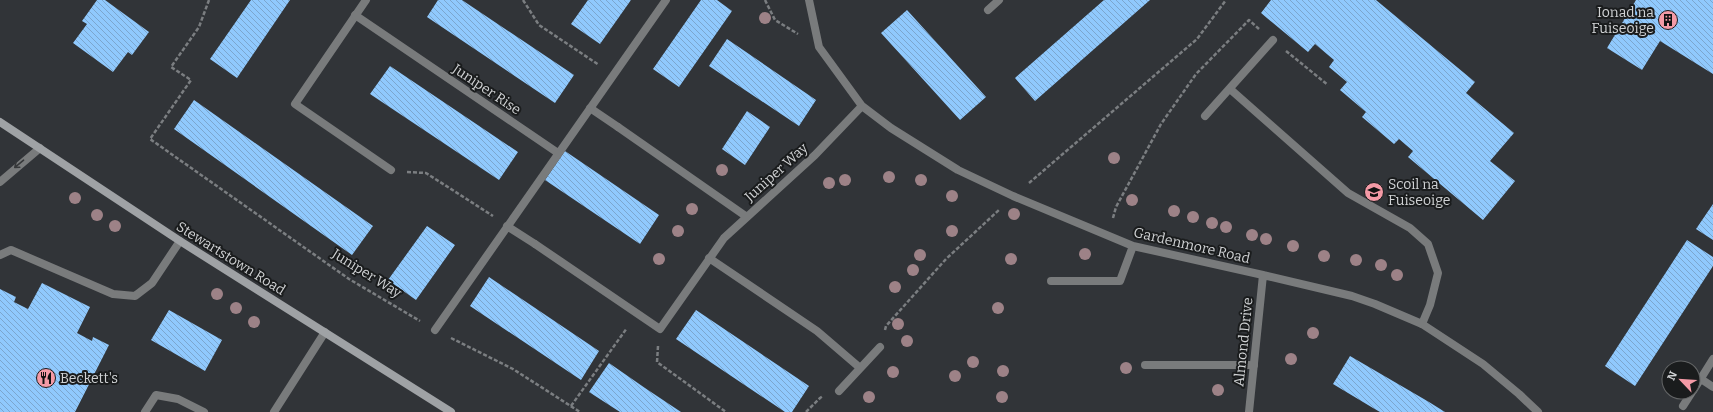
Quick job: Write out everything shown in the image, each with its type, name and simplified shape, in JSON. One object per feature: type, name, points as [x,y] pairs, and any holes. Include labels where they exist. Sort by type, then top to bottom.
[{"type":"main road","name":"Stewartstown Road","points":[[0,122],[180,240],[451,412]]},
{"type":"street","points":[[366,0],[295,104],[390,170]]},
{"type":"street","points":[[435,330],[666,0]]},
{"type":"street","name":"Gardenmore Road","points":[[809,0],[818,48],[862,106],[891,128],[958,170],[1013,196],[1133,246],[1352,296],[1375,304],[1422,324],[1483,364],[1538,412]]},
{"type":"street","points":[[988,10],[999,0]]},
{"type":"street","name":"Juniper Rise","points":[[355,15],[558,153]]},
{"type":"street","points":[[1205,116],[1273,40]]},
{"type":"street","points":[[1230,89],[1348,193],[1410,228],[1428,244],[1438,273],[1430,305],[1422,324]]},
{"type":"street","name":"Juniper Way","points":[[660,329],[724,238],[815,155],[862,106]]},
{"type":"street","points":[[590,108],[747,216]]},
{"type":"street","points":[[0,182],[40,148]]},
{"type":"street","points":[[508,226],[660,329]]},
{"type":"street","points":[[0,255],[11,250],[113,294],[135,296],[152,283],[180,240]]},
{"type":"street","points":[[1051,281],[1120,280],[1133,246]]},
{"type":"street","points":[[709,258],[817,331],[860,367]]},
{"type":"street","name":"Almond Drive","points":[[1248,412],[1263,275]]},
{"type":"street","points":[[274,412],[325,332]]},
{"type":"street","points":[[839,391],[880,347]]},
{"type":"street","points":[[1713,359],[1701,378],[1713,386]]},
{"type":"street","points":[[1145,365],[1254,365]]},
{"type":"street","points":[[145,412],[156,395],[178,399],[204,412]]},
{"type":"street","points":[[1683,406],[1687,400]]},
{"type":"path","name":"Juniper Way","points":[[209,0],[200,26],[171,67],[191,80],[150,139],[349,279],[435,330],[513,369],[580,412]]},
{"type":"path","points":[[523,0],[539,25],[613,75]]},
{"type":"path","points":[[765,0],[775,20],[818,48]]},
{"type":"path","points":[[880,347],[886,326],[946,260],[1013,196],[1197,38],[1226,0]]},
{"type":"path","points":[[390,170],[426,173],[508,226]]},
{"type":"path","points":[[571,406],[637,314]]},
{"type":"path","points":[[660,329],[657,362],[726,412]]},
{"type":"building","points":[[97,0],[105,0],[149,32],[132,55],[128,52],[113,72],[73,43],[87,24],[82,21]]},
{"type":"building","points":[[251,0],[290,0],[237,78],[210,59]]},
{"type":"building","points":[[438,0],[462,0],[574,75],[555,103],[427,17]]},
{"type":"building","points":[[588,0],[631,0],[600,44],[571,24]]},
{"type":"building","points":[[701,0],[717,0],[732,11],[679,87],[653,69]]},
{"type":"building","points":[[1104,0],[1150,0],[1035,101],[1015,78]]},
{"type":"building","points":[[1271,0],[1376,0],[1475,82],[1466,93],[1514,133],[1490,161],[1515,181],[1483,220],[1408,157],[1413,151],[1399,139],[1394,144],[1362,117],[1366,112],[1340,90],[1347,82],[1329,67],[1334,60],[1315,44],[1308,52],[1261,13]]},
{"type":"building","name":"Ionad na Fuiseoige","points":[[1636,0],[1713,0],[1713,74],[1660,41],[1642,70],[1607,48]]},
{"type":"building","points":[[907,10],[986,97],[960,120],[881,33]]},
{"type":"building","points":[[727,39],[816,100],[799,126],[709,66]]},
{"type":"building","points":[[390,66],[518,152],[499,180],[370,94]]},
{"type":"building","points":[[194,100],[373,226],[352,255],[174,129]]},
{"type":"building","points":[[747,111],[770,127],[745,165],[722,149]]},
{"type":"building","points":[[565,151],[659,215],[640,244],[545,180]]},
{"type":"building","points":[[1713,204],[1713,240],[1696,229]]},
{"type":"building","points":[[427,226],[455,245],[416,300],[388,280]]},
{"type":"building","points":[[1687,240],[1713,257],[1713,266],[1635,386],[1605,366]]},
{"type":"building","points":[[489,277],[599,351],[581,380],[470,306]]},
{"type":"building","name":"Beckett's","points":[[42,283],[90,307],[77,333],[92,341],[93,337],[109,345],[75,412],[0,412],[0,289],[16,297],[14,302],[28,309]]},
{"type":"building","points":[[169,310],[222,340],[205,371],[151,340]]},
{"type":"building","points":[[696,310],[809,386],[792,412],[785,412],[676,339]]},
{"type":"building","points":[[1350,356],[1445,412],[1380,412],[1373,408],[1333,384]]},
{"type":"building","points":[[609,363],[681,412],[620,412],[589,392]]},
{"type":"place","name":"Ionad na Fuiseoige","points":[[1668,20]]},
{"type":"place","name":"Scoil na Fuiseoige","points":[[1374,192]]},
{"type":"place","name":"Beckett's","points":[[46,378]]}]
